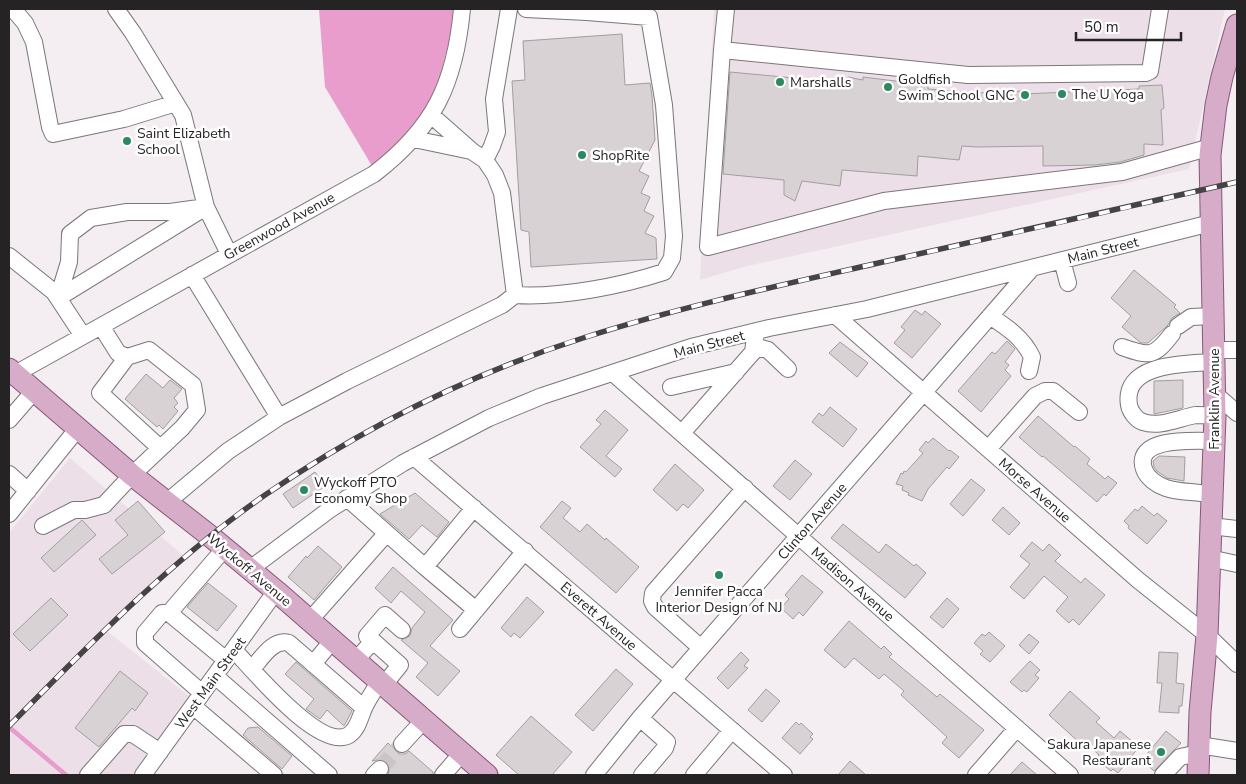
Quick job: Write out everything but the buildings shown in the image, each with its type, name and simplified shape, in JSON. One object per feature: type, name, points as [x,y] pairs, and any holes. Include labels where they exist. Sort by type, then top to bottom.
[{"type":"main road","name":"Franklin Avenue","points":[[1198,775],[1207,635],[1215,416],[1211,147],[1213,121],[1222,77],[1237,25]]},
{"type":"main road","name":"Wyckoff Avenue","points":[[12,371],[132,475],[225,548],[310,620],[355,662],[424,720],[473,767]]},
{"type":"street","points":[[13,9],[25,23],[34,42],[50,127],[53,134],[124,119],[176,104]]},
{"type":"street","points":[[116,9],[133,33],[183,115],[206,207],[229,254]]},
{"type":"street","name":"Greenwood Avenue","points":[[12,371],[101,326],[374,174],[395,158],[414,139],[438,104],[455,58],[462,9]]},
{"type":"street","points":[[479,156],[492,146],[497,132],[494,99],[509,9]]},
{"type":"street","points":[[166,503],[228,450],[279,417],[347,381],[502,305],[515,295],[531,296],[580,291],[638,280],[664,272],[672,258],[674,236],[664,106],[649,18],[526,9]]},
{"type":"street","points":[[726,9],[708,247],[884,201],[1122,172],[1211,147]]},
{"type":"street","points":[[722,50],[968,76],[1146,73],[1150,71],[1160,9]]},
{"type":"street","points":[[431,115],[479,156],[494,175],[502,194],[515,295]]},
{"type":"street","points":[[414,139],[479,156]]},
{"type":"street","points":[[58,298],[206,207]]},
{"type":"street","points":[[58,298],[69,262],[70,234],[91,218],[127,212],[170,212],[206,207]]},
{"type":"street","name":"Main Street","points":[[250,569],[346,498],[414,457],[489,418],[542,396],[691,347],[755,339],[835,315],[867,309],[1211,223]]},
{"type":"street","points":[[9,256],[54,292],[83,336]]},
{"type":"street","points":[[1062,260],[1068,283]]},
{"type":"street","name":"Clinton Avenue","points":[[601,773],[640,718],[1032,268]]},
{"type":"street","points":[[192,275],[279,417]]},
{"type":"street","name":"Morse Avenue","points":[[835,315],[1138,580],[1207,635],[1237,664]]},
{"type":"street","points":[[990,316],[1022,340],[1032,358],[1029,371]]},
{"type":"street","points":[[1122,347],[1151,354],[1163,346],[1175,330],[1191,317],[1213,316]]},
{"type":"street","points":[[101,326],[118,353],[127,357]]},
{"type":"street","points":[[755,339],[788,369]]},
{"type":"street","points":[[682,433],[753,352],[755,339]]},
{"type":"street","points":[[43,526],[74,510],[84,510],[104,505],[132,475],[182,428],[196,410],[193,385],[149,350],[127,357],[100,393],[160,448]]},
{"type":"street","points":[[1215,416],[1196,416],[1159,423],[1142,422],[1134,416],[1130,408],[1131,388],[1140,376],[1147,372],[1237,350]]},
{"type":"street","points":[[671,387],[736,372]]},
{"type":"street","name":"Madison Avenue","points":[[613,373],[1070,775]]},
{"type":"street","points":[[9,420],[34,390]]},
{"type":"street","points":[[988,449],[1036,396],[1044,391],[1053,391],[1079,412]]},
{"type":"street","points":[[1215,394],[1237,413]]},
{"type":"street","points":[[9,514],[78,428]]},
{"type":"street","points":[[1212,495],[1172,490],[1160,486],[1146,474],[1143,463],[1144,454],[1149,448],[1154,446],[1178,442],[1214,441]]},
{"type":"street","name":"Everett Avenue","points":[[414,457],[784,775]]},
{"type":"street","points":[[9,474],[28,491]]},
{"type":"street","points":[[701,648],[655,607],[652,600],[653,593],[745,488]]},
{"type":"street","points":[[346,498],[476,610]]},
{"type":"street","points":[[425,567],[474,508]]},
{"type":"street","points":[[1210,526],[1237,529]]},
{"type":"street","points":[[310,620],[386,534]]},
{"type":"street","points":[[169,613],[225,548]]},
{"type":"street","points":[[460,629],[525,552]]},
{"type":"street","points":[[1209,558],[1237,564]]},
{"type":"street","name":"West Main Street","points":[[143,775],[276,591]]},
{"type":"street","points":[[274,775],[218,727],[198,700],[145,643],[145,633],[162,613],[169,613],[252,669],[298,717],[327,734],[338,737],[348,735],[355,728],[364,708],[381,684],[400,665],[367,636],[385,615],[402,630]]},
{"type":"street","points":[[313,664],[332,641]]},
{"type":"street","points":[[355,662],[373,641]]},
{"type":"street","points":[[252,669],[275,644],[284,642],[289,644],[364,708]]},
{"type":"street","points":[[215,676],[329,775]]},
{"type":"street","points":[[640,718],[667,742],[665,748],[642,775]]},
{"type":"street","points":[[402,744],[424,720]]},
{"type":"street","points":[[976,775],[1017,728]]},
{"type":"street","points":[[694,775],[732,730]]},
{"type":"street","points":[[88,775],[124,734],[133,734],[160,752]]},
{"type":"street","points":[[1163,775],[1180,757],[1199,749],[1237,751]]},
{"type":"street","points":[[443,775],[473,767]]},
{"type":"shaded area","points":[[319,9],[457,9],[431,113],[375,171],[325,87]]},
{"type":"shaded area","points":[[714,9],[1225,9],[1189,169],[747,266],[700,280]]},
{"type":"shaded area","points":[[70,458],[186,558],[107,631],[194,700],[140,775],[9,775],[9,533]]},
{"type":"waterway","points":[[9,727],[66,775]]},
{"type":"tunnel","points":[[380,769],[402,744]]},
{"type":"railway","points":[[9,726],[132,604],[196,547],[230,521],[302,470],[340,447],[460,385],[543,351],[621,326],[693,307],[801,280],[1237,182]]},
{"type":"place","name":"Marshalls","points":[[780,82]]},
{"type":"place","name":"Goldfish Swim School","points":[[888,87]]},
{"type":"place","name":"The U Yoga","points":[[1062,94]]},
{"type":"place","name":"GNC","points":[[1025,95]]},
{"type":"place","name":"Saint Elizabeth School","points":[[127,141]]},
{"type":"place","name":"ShopRite","points":[[582,155]]},
{"type":"place","name":"Wyckoff PTO Economy Shop","points":[[304,490]]},
{"type":"place","name":"Jennifer Pacca Interior Design of NJ","points":[[719,575]]},
{"type":"place","name":"Sakura Japanese Restaurant","points":[[1161,752]]}]
